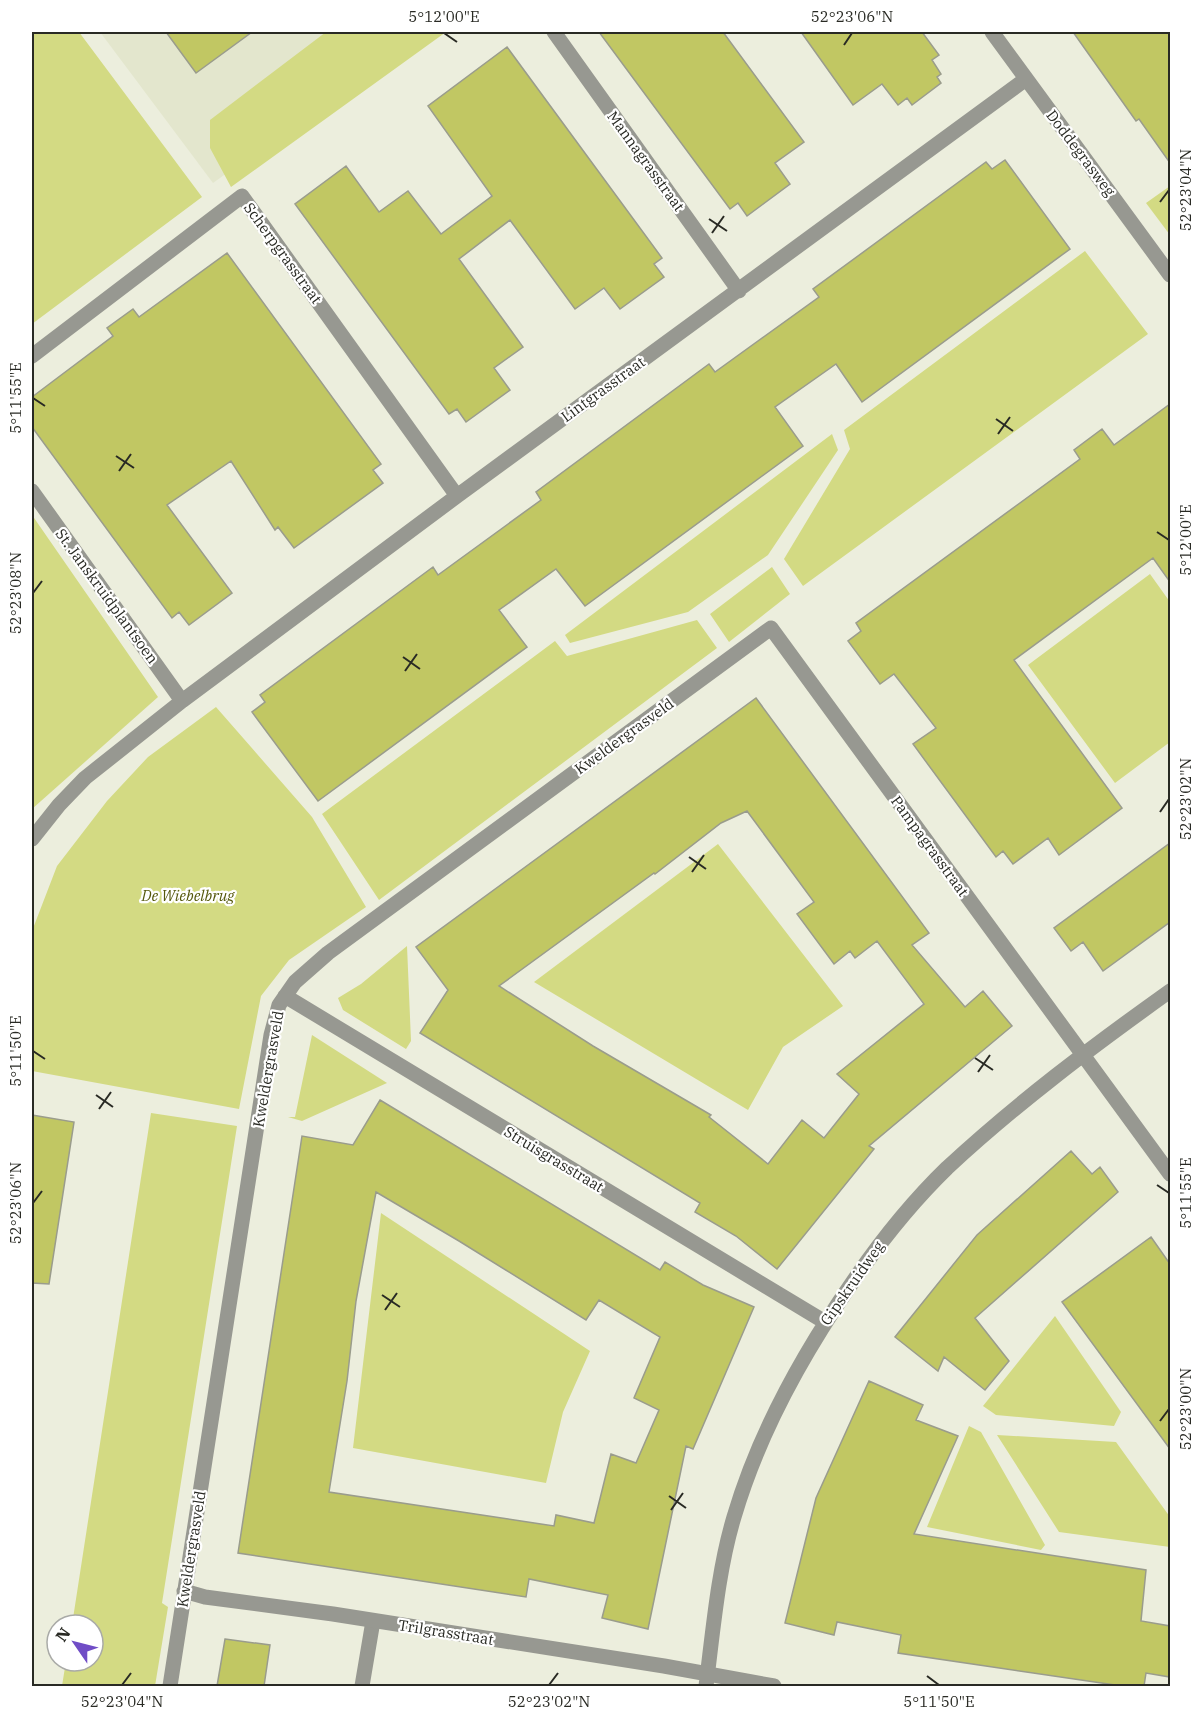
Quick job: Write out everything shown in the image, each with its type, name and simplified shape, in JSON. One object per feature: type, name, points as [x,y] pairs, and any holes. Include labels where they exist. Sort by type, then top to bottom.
[{"type":"street","name":"Mannagrasstraat","points":[[554,32],[739,291]]},
{"type":"street","name":"Doddegrasweg","points":[[992,32],[1170,275]]},
{"type":"street","name":"Lintgrasstraat","points":[[32,839],[59,805],[85,778],[182,701],[457,496],[1026,80]]},
{"type":"street","name":"Scherpgrasstraat","points":[[32,356],[242,196],[457,496]]},
{"type":"street","name":"St. Janskruidplantsoen","points":[[32,491],[182,701]]},
{"type":"street","name":"Kweldergrasveld","points":[[170,1686],[271,1035],[279,1005],[295,982],[328,953],[771,628],[778,637]]},
{"type":"street","name":"Pampagrasstraat","points":[[778,637],[944,866],[1084,1053],[1170,1174]]},
{"type":"street","name":"Gipskruidweg","points":[[707,1680],[719,1589],[733,1518],[753,1463],[784,1392],[825,1322],[887,1232],[946,1169],[1033,1093],[1170,991]]},
{"type":"street","name":"Struisgrasstraat","points":[[285,996],[825,1322]]},
{"type":"street","name":"Trilgrasstraat","points":[[184,1591],[205,1597],[373,1621],[707,1680],[774,1686]]},
{"type":"street","points":[[362,1686],[373,1621]]},
{"type":"shaded area","points":[[100,32],[423,32],[213,183]]},
{"type":"green space","points":[[32,32],[79,32],[202,197],[32,324]]},
{"type":"green space","points":[[326,32],[446,32],[231,187],[210,148],[210,120]]},
{"type":"green space","points":[[1170,186],[1170,235],[1146,203]]},
{"type":"green space","points":[[1085,251],[1148,334],[803,586],[784,559],[850,449],[844,430]]},
{"type":"green space","points":[[832,434],[838,450],[768,555],[688,612],[570,643],[565,635]]},
{"type":"green space","points":[[32,515],[158,697],[32,809]]},
{"type":"green space","points":[[772,567],[790,594],[729,642],[710,614]]},
{"type":"green space","points":[[1150,574],[1170,602],[1170,742],[1115,783],[1028,665]]},
{"type":"green space","points":[[697,620],[717,648],[379,900],[322,814],[555,641],[567,656]]},
{"type":"green space","name":"De Wiebelbrug","points":[[216,707],[312,817],[366,907],[289,960],[261,996],[239,1109],[32,1071],[32,931],[57,866],[107,801],[148,757]]},
{"type":"green space","points":[[718,844],[843,1006],[783,1047],[748,1110],[534,982]]},
{"type":"green space","points":[[407,946],[411,1041],[406,1049],[343,1010],[338,998],[361,984]]},
{"type":"green space","points":[[312,1035],[387,1083],[302,1121],[288,1117],[295,1117]]},
{"type":"green space","points":[[151,1113],[237,1126],[162,1603],[168,1607],[155,1686],[62,1686],[64,1673],[105,1673],[105,1613],[74,1613]]},
{"type":"green space","points":[[381,1213],[590,1351],[563,1412],[546,1483],[353,1448]]},
{"type":"green space","points":[[1055,1316],[1121,1412],[1114,1426],[996,1415],[983,1406]]},
{"type":"green space","points":[[969,1426],[981,1432],[1045,1545],[1041,1550],[927,1527]]},
{"type":"green space","points":[[997,1435],[1116,1442],[1170,1517],[1170,1547],[1059,1532]]},
{"type":"building","points":[[166,32],[252,32],[196,73]]},
{"type":"building","points":[[599,32],[723,32],[804,142],[775,163],[790,184],[747,216],[738,203],[730,209]]},
{"type":"building","points":[[801,32],[922,32],[939,55],[932,60],[941,74],[937,77],[941,83],[912,105],[907,98],[898,105],[882,84],[853,105]]},
{"type":"building","points":[[1073,32],[1170,32],[1170,163],[1139,119],[1136,121]]},
{"type":"building","points":[[507,47],[662,258],[654,264],[664,277],[620,309],[604,288],[575,309],[510,220],[459,259],[523,347],[494,368],[510,390],[466,422],[457,409],[449,414],[295,204],[346,166],[379,212],[408,191],[441,234],[492,196],[428,106]]},
{"type":"building","points":[[1005,160],[1070,249],[862,402],[836,364],[775,407],[803,446],[585,606],[556,569],[499,610],[527,647],[318,801],[252,712],[265,702],[260,695],[433,567],[438,575],[541,500],[536,492],[709,364],[715,372],[819,297],[813,289],[986,162],[992,169]]},
{"type":"building","points":[[227,253],[381,464],[373,470],[383,483],[294,548],[278,527],[275,530],[231,461],[167,505],[232,593],[189,625],[179,612],[172,618],[32,427],[32,397],[113,336],[107,328],[133,309],[139,317]]},
{"type":"building","points":[[1170,404],[1170,582],[1153,558],[1014,660],[1122,808],[1059,855],[1048,838],[1013,864],[1003,851],[996,857],[913,744],[936,728],[894,674],[880,684],[848,641],[861,631],[856,623],[1080,459],[1074,450],[1102,429],[1114,445]]},
{"type":"building","points":[[756,698],[929,933],[912,945],[965,1007],[983,991],[1012,1026],[869,1146],[874,1149],[777,1269],[736,1236],[695,1212],[700,1203],[420,1033],[448,990],[416,947]],"holes":[[[747,811],[814,902],[797,914],[834,964],[850,951],[855,958],[877,941],[924,1004],[837,1074],[859,1094],[824,1138],[802,1120],[768,1164],[709,1117],[711,1115],[593,1046],[499,986],[655,874],[721,823]]]},
{"type":"building","points":[[1170,843],[1170,922],[1103,971],[1083,942],[1071,951],[1054,928]]},
{"type":"building","points":[[380,1100],[660,1270],[665,1262],[703,1285],[754,1307],[693,1449],[686,1446],[648,1629],[602,1618],[608,1595],[529,1579],[526,1597],[238,1553],[302,1136],[353,1145]],"holes":[[[376,1192],[586,1320],[599,1300],[660,1337],[634,1398],[659,1410],[636,1463],[611,1454],[594,1523],[556,1515],[554,1526],[329,1492],[347,1381],[356,1301]]]},
{"type":"building","points":[[32,1115],[74,1122],[49,1284],[32,1283]]},
{"type":"building","points":[[1071,1151],[1092,1174],[1100,1167],[1118,1192],[975,1318],[1009,1361],[985,1390],[944,1357],[938,1371],[895,1337],[977,1235]]},
{"type":"building","points":[[1151,1237],[1170,1264],[1170,1449],[1062,1302]]},
{"type":"building","points":[[869,1381],[923,1405],[916,1420],[958,1436],[914,1534],[1146,1570],[1141,1621],[1170,1626],[1170,1677],[1146,1673],[1144,1686],[1122,1686],[898,1653],[901,1635],[837,1622],[834,1635],[785,1623],[816,1498]]},
{"type":"building","points":[[225,1639],[270,1645],[264,1686],[217,1686]]}]
